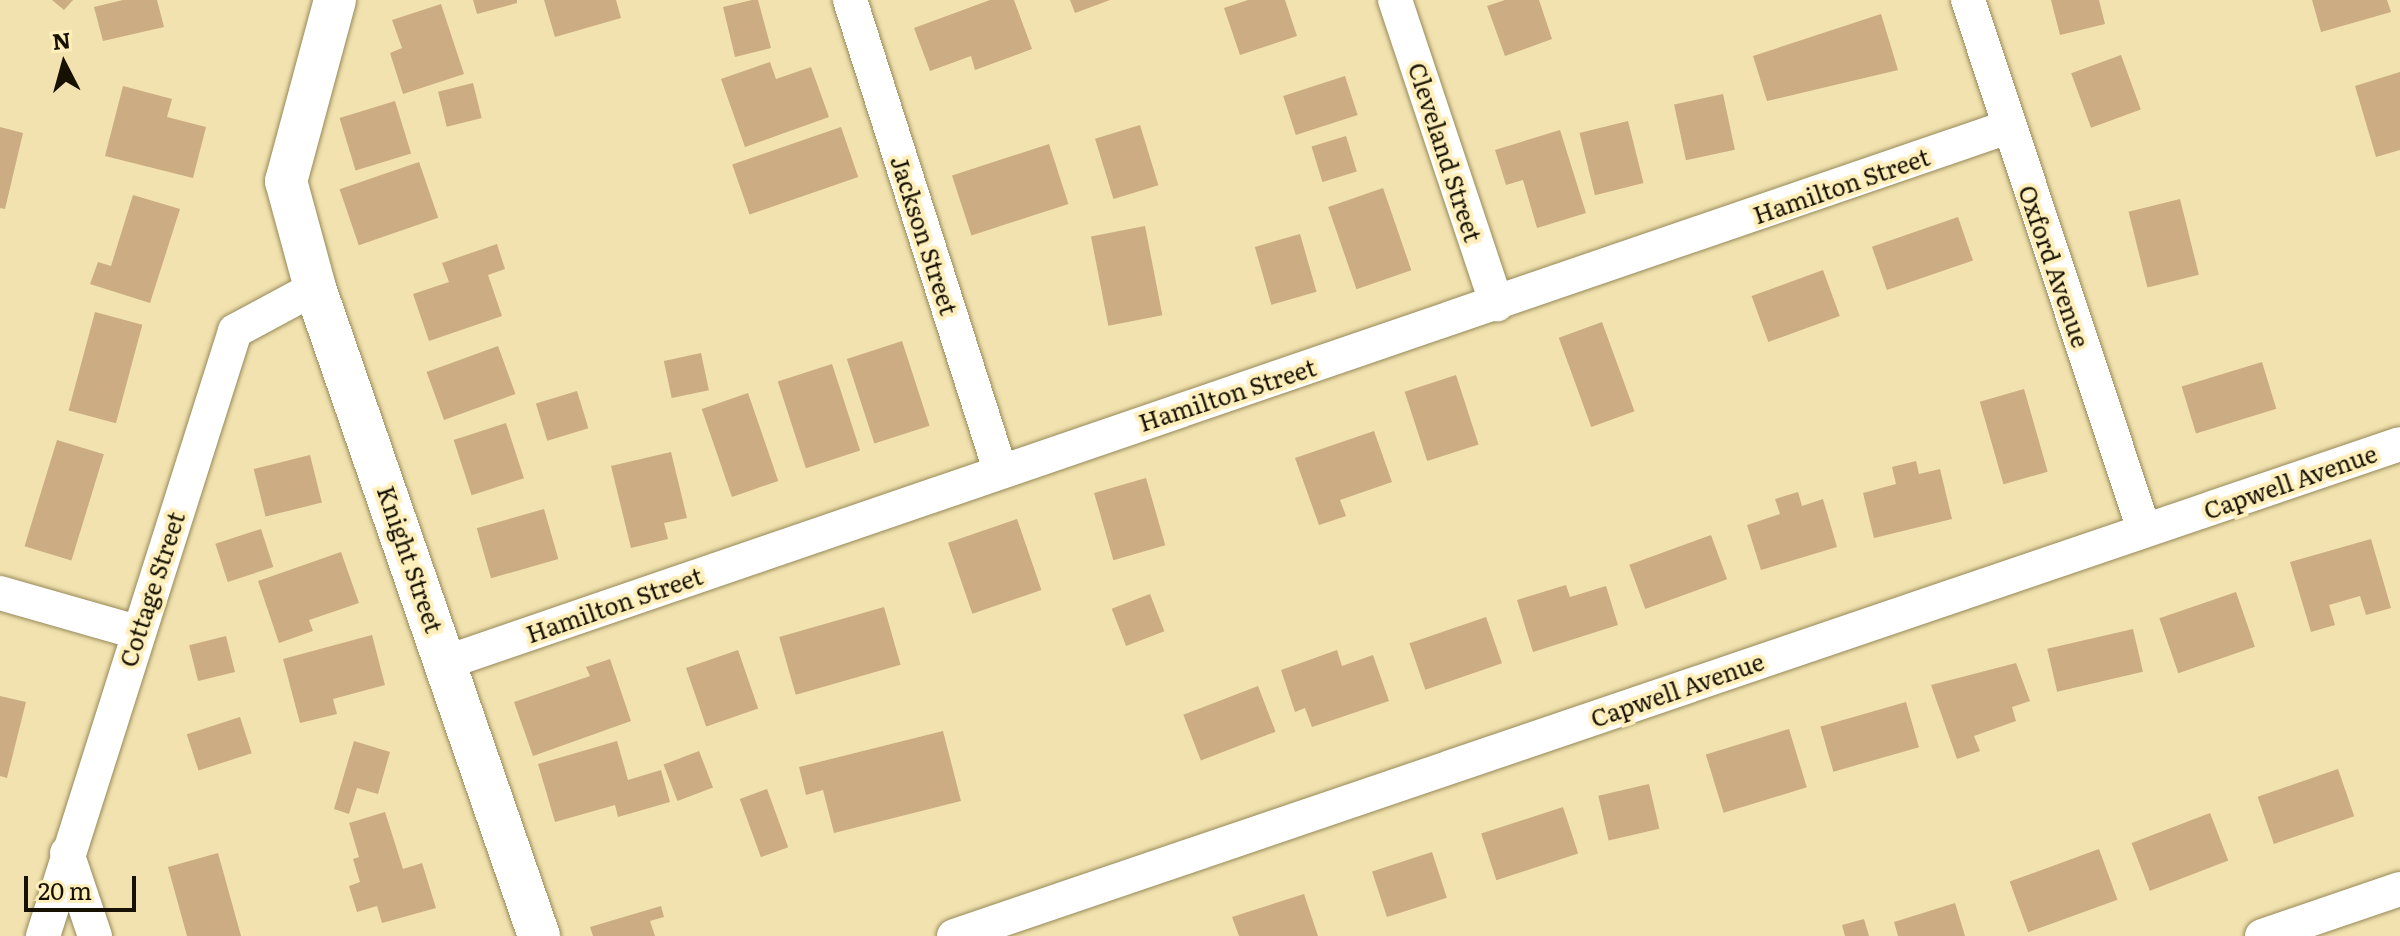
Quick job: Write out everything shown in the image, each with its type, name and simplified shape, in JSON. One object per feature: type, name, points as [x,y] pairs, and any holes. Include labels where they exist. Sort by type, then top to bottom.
[{"type":"street","name":"Knight Street","points":[[335,0],[286,181],[315,288],[447,662],[539,936]]},
{"type":"street","name":"Jackson Street","points":[[850,0],[1000,469]]},
{"type":"street","name":"Cleveland Street","points":[[1395,0],[1497,304]]},
{"type":"street","name":"Oxford Avenue","points":[[1968,0],[2144,530]]},
{"type":"street","name":"Hamilton Street","points":[[447,662],[1000,469],[1497,304],[2008,127]]},
{"type":"street","name":"Cottage Street","points":[[43,936],[235,331],[315,288]]},
{"type":"street","name":"Capwell Avenue","points":[[954,936],[2400,444]]},
{"type":"street","points":[[0,593],[137,632]]},
{"type":"street","points":[[67,853],[95,936]]},
{"type":"street","points":[[2262,936],[2400,889]]},
{"type":"building","points":[[52,0],[73,0],[64,10]]},
{"type":"building","points":[[123,0],[157,0],[164,27],[103,41],[94,7]]},
{"type":"building","points":[[473,0],[517,0],[517,3],[477,14]]},
{"type":"building","points":[[544,0],[616,0],[621,18],[555,37]]},
{"type":"building","points":[[758,0],[771,48],[735,57],[723,7]]},
{"type":"building","points":[[990,0],[1014,0],[1032,49],[975,70],[971,56],[930,71],[914,28]]},
{"type":"building","points":[[1070,0],[1110,0],[1075,13]]},
{"type":"building","points":[[1248,0],[1285,0],[1297,36],[1240,55],[1224,8]]},
{"type":"building","points":[[1505,0],[1539,0],[1552,39],[1505,56],[1487,6]]},
{"type":"building","points":[[2051,0],[2099,0],[2105,24],[2060,35]]},
{"type":"building","points":[[2312,0],[2387,0],[2391,12],[2321,32]]},
{"type":"building","points":[[441,4],[464,74],[403,94],[390,53],[402,48],[392,20]]},
{"type":"building","points":[[1881,14],[1898,70],[1767,101],[1753,56]]},
{"type":"building","points":[[2121,55],[2141,110],[2091,128],[2071,73]]},
{"type":"building","points":[[770,62],[776,79],[811,67],[829,117],[745,147],[721,79]]},
{"type":"building","points":[[2400,72],[2400,150],[2376,157],[2355,86]]},
{"type":"building","points":[[1345,76],[1358,115],[1296,135],[1283,96]]},
{"type":"building","points":[[473,83],[482,118],[447,127],[438,92]]},
{"type":"building","points":[[123,86],[172,99],[167,117],[206,127],[193,178],[105,156]]},
{"type":"building","points":[[1723,94],[1735,150],[1686,160],[1674,104]]},
{"type":"building","points":[[395,101],[411,154],[356,171],[340,118]]},
{"type":"building","points":[[1628,121],[1643,183],[1595,195],[1579,133]]},
{"type":"building","points":[[1140,125],[1158,185],[1113,199],[1095,139]]},
{"type":"building","points":[[0,127],[23,133],[5,209],[0,208]]},
{"type":"building","points":[[841,127],[858,177],[750,215],[732,164]]},
{"type":"building","points":[[1560,130],[1586,213],[1537,228],[1523,180],[1506,185],[1495,150]]},
{"type":"building","points":[[1346,136],[1357,171],[1322,182],[1312,147]]},
{"type":"building","points":[[1049,144],[1068,204],[971,235],[952,176]]},
{"type":"building","points":[[419,162],[438,218],[359,245],[340,189]]},
{"type":"building","points":[[1383,188],[1411,270],[1356,289],[1328,207]]},
{"type":"building","points":[[133,195],[180,209],[150,303],[90,284],[98,262],[111,266]]},
{"type":"building","points":[[2180,199],[2199,275],[2147,288],[2129,212]]},
{"type":"building","points":[[1958,217],[1973,260],[1887,290],[1872,247]]},
{"type":"building","points":[[1145,226],[1162,315],[1108,326],[1091,236]]},
{"type":"building","points":[[1300,234],[1317,292],[1271,305],[1255,247]]},
{"type":"building","points":[[497,244],[505,269],[488,275],[502,316],[429,341],[413,294],[449,282],[442,263]]},
{"type":"building","points":[[1823,270],[1840,316],[1768,342],[1752,296]]},
{"type":"building","points":[[95,312],[142,325],[116,423],[69,411]]},
{"type":"building","points":[[1602,322],[1634,411],[1591,427],[1559,338]]},
{"type":"building","points":[[902,341],[930,426],[874,444],[847,359]]},
{"type":"building","points":[[498,346],[515,394],[444,420],[427,372]]},
{"type":"building","points":[[701,353],[709,390],[672,398],[664,361]]},
{"type":"building","points":[[2262,362],[2276,409],[2196,433],[2182,387]]},
{"type":"building","points":[[832,364],[860,451],[806,468],[778,382]]},
{"type":"building","points":[[1456,375],[1479,444],[1427,461],[1405,392]]},
{"type":"building","points":[[2024,389],[2048,472],[2003,484],[1980,402]]},
{"type":"building","points":[[577,391],[588,428],[547,441],[536,404]]},
{"type":"building","points":[[748,393],[778,481],[732,497],[702,409]]},
{"type":"building","points":[[506,423],[524,478],[472,495],[454,440]]},
{"type":"building","points":[[1374,431],[1392,482],[1340,500],[1346,516],[1319,525],[1295,458]]},
{"type":"building","points":[[57,440],[104,454],[71,560],[25,546]]},
{"type":"building","points":[[671,452],[687,518],[664,523],[668,539],[631,548],[611,466]]},
{"type":"building","points":[[310,455],[322,503],[266,517],[254,469]]},
{"type":"building","points":[[1916,461],[1919,474],[1940,469],[1952,519],[1874,538],[1863,493],[1896,484],[1892,467]]},
{"type":"building","points":[[1146,478],[1165,545],[1113,560],[1094,493]]},
{"type":"building","points":[[1798,492],[1802,506],[1823,499],[1837,547],[1761,570],[1747,525],[1780,514],[1775,499]]},
{"type":"building","points":[[544,509],[558,559],[491,578],[477,528]]},
{"type":"building","points":[[1017,519],[1041,590],[972,614],[948,543]]},
{"type":"building","points":[[261,529],[273,567],[228,582],[215,544]]},
{"type":"building","points":[[1711,535],[1727,579],[1645,609],[1629,565]]},
{"type":"building","points":[[2371,539],[2391,608],[2366,615],[2360,596],[2329,605],[2335,625],[2311,632],[2290,562]]},
{"type":"building","points":[[341,552],[359,603],[309,620],[313,631],[279,643],[258,581]]},
{"type":"building","points":[[1566,585],[1570,597],[1606,586],[1618,625],[1533,652],[1517,600]]},
{"type":"building","points":[[2236,592],[2255,647],[2178,673],[2159,618]]},
{"type":"building","points":[[1150,594],[1164,631],[1126,646],[1112,609]]},
{"type":"building","points":[[884,607],[901,665],[796,695],[779,637]]},
{"type":"building","points":[[1486,617],[1502,663],[1425,690],[1409,643]]},
{"type":"building","points":[[2133,629],[2143,672],[2057,692],[2047,649]]},
{"type":"building","points":[[372,635],[385,685],[333,699],[337,714],[300,723],[283,659]]},
{"type":"building","points":[[226,636],[235,672],[198,681],[189,645]]},
{"type":"building","points":[[738,650],[758,709],[706,727],[686,668]]},
{"type":"building","points":[[1337,650],[1342,666],[1373,655],[1389,701],[1312,727],[1305,708],[1295,712],[1281,670]]},
{"type":"building","points":[[610,659],[631,721],[533,756],[514,702],[590,676],[586,667]]},
{"type":"building","points":[[2016,663],[2030,701],[2012,707],[2016,721],[1974,736],[1980,751],[1957,759],[1931,685]]},
{"type":"building","points":[[1258,686],[1276,732],[1201,760],[1183,715]]},
{"type":"building","points":[[0,696],[26,702],[7,778],[0,776]]},
{"type":"building","points":[[1906,702],[1919,747],[1833,772],[1820,727]]},
{"type":"building","points":[[240,717],[252,753],[198,770],[187,734]]},
{"type":"building","points":[[1789,729],[1807,787],[1724,813],[1706,754]]},
{"type":"building","points":[[943,731],[961,801],[834,833],[823,790],[806,795],[799,767]]},
{"type":"building","points":[[354,741],[390,752],[378,794],[357,788],[349,814],[334,809]]},
{"type":"building","points":[[617,741],[628,780],[661,770],[670,802],[618,817],[615,805],[555,822],[538,764]]},
{"type":"building","points":[[699,751],[713,787],[678,801],[664,765]]},
{"type":"building","points":[[2338,769],[2354,816],[2274,844],[2258,797]]},
{"type":"building","points":[[1649,784],[1659,829],[1609,841],[1598,796]]},
{"type":"building","points":[[767,789],[788,847],[761,857],[740,799]]},
{"type":"building","points":[[1563,807],[1578,854],[1496,880],[1481,834]]},
{"type":"building","points":[[385,812],[403,869],[422,863],[436,908],[382,923],[377,906],[357,912],[349,886],[360,882],[353,859],[359,857],[349,823]]},
{"type":"building","points":[[2210,813],[2228,861],[2150,891],[2132,843]]},
{"type":"building","points":[[2099,849],[2117,900],[2028,932],[2010,881]]},
{"type":"building","points":[[1432,852],[1447,898],[1387,917],[1372,871]]},
{"type":"building","points":[[218,853],[241,936],[187,936],[168,867]]},
{"type":"building","points":[[1304,894],[1318,936],[1239,936],[1232,917]]},
{"type":"building","points":[[1955,903],[1965,936],[1898,936],[1894,922]]},
{"type":"building","points":[[661,906],[664,917],[650,921],[655,936],[593,936],[590,927]]},
{"type":"building","points":[[1864,919],[1869,936],[1845,936],[1842,925]]}]
